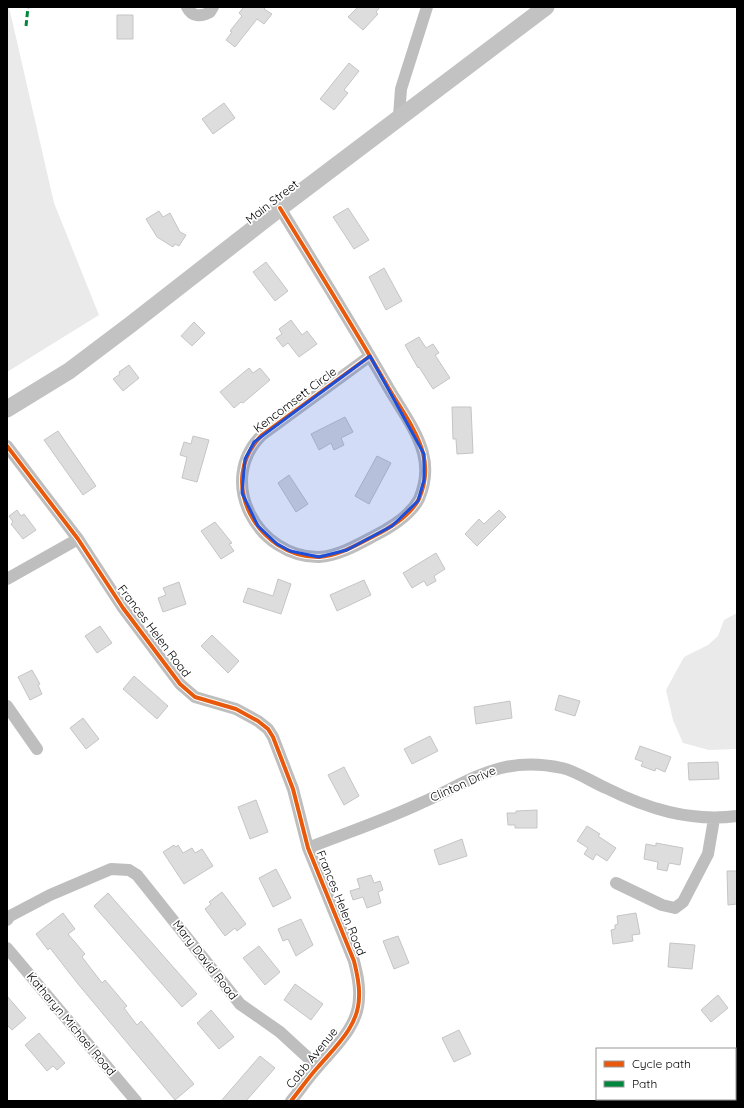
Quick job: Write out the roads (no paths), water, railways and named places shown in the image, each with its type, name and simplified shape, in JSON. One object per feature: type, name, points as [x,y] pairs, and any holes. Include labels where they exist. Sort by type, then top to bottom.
[{"type":"main road","name":"Main Street","points":[[7,409],[68,371],[130,325],[400,116],[546,7]]},
{"type":"street","points":[[187,7],[192,14],[198,16],[210,12],[213,7]]},
{"type":"street","points":[[400,116],[402,89],[427,7]]},
{"type":"street","name":"Kencomsett Circle","points":[[280,208],[370,356],[421,446],[425,471],[421,493],[411,510],[392,526],[347,550],[319,557],[290,551],[267,536],[249,512],[242,493],[242,470],[245,459],[254,442],[262,435],[370,356]]},
{"type":"street","name":"Frances Helen Road","points":[[7,446],[78,539],[123,608],[180,684],[195,697],[236,709],[258,721],[268,729],[274,737],[293,789],[308,848],[354,961],[358,978],[360,998],[349,1028]]},
{"type":"street","points":[[7,579],[78,539]]},
{"type":"street","points":[[7,706],[37,749]]},
{"type":"street","name":"Clinton Drive","points":[[308,848],[421,804],[483,773],[506,766],[524,765],[563,768],[648,808],[691,817],[714,819],[737,816]]},
{"type":"street","points":[[616,883],[662,905],[675,908],[683,902],[708,854],[714,819]]},
{"type":"street","name":"Mary David Road","points":[[7,920],[10,916],[50,895],[111,869],[130,870],[137,875],[240,1004],[280,1032],[318,1067]]},
{"type":"street","name":"Katharyn Michael Road","points":[[7,948],[136,1101]]},
{"type":"street","name":"Cobb Avenue","points":[[291,1101],[318,1067],[341,1042],[349,1028]]}]
